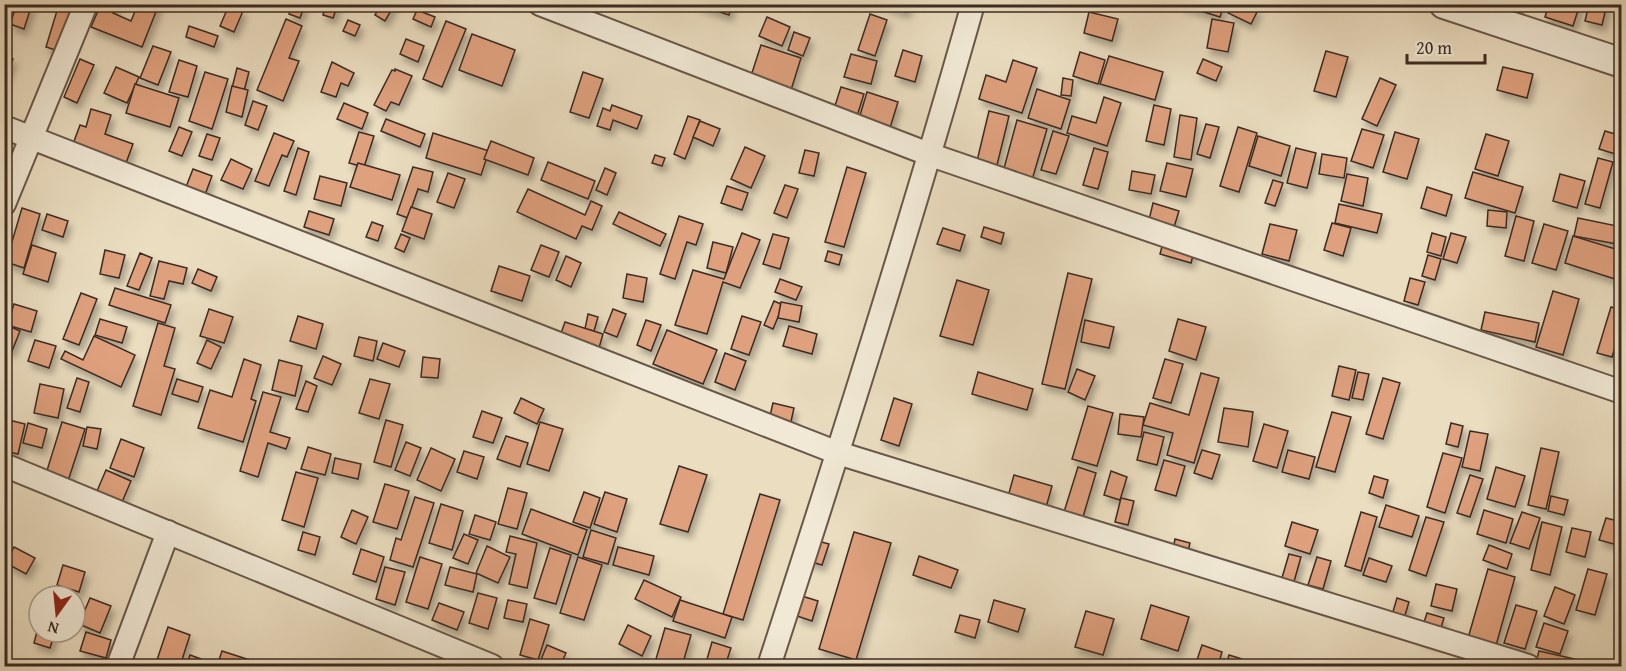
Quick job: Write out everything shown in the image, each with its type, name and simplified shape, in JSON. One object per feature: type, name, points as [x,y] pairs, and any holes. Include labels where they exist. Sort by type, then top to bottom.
[{"type":"street","points":[[4,204],[86,4]]},
{"type":"street","points":[[540,4],[931,155],[1622,392]]},
{"type":"street","points":[[769,666],[931,155],[973,4]]},
{"type":"street","points":[[1444,4],[1622,63]]},
{"type":"street","points":[[4,127],[838,453],[1528,666]]},
{"type":"street","points":[[4,465],[492,666]]},
{"type":"street","points":[[118,666],[168,532]]},
{"type":"building","points":[[17,4],[32,4],[24,29],[10,24]]},
{"type":"building","points":[[59,4],[76,6],[62,52],[46,47]]},
{"type":"building","points":[[101,4],[116,4],[113,13],[131,21],[138,4],[159,4],[142,47],[91,27]]},
{"type":"building","points":[[293,4],[305,4],[300,18],[289,14]]},
{"type":"building","points":[[326,4],[338,4],[333,18],[323,15]]},
{"type":"building","points":[[381,4],[395,4],[385,21],[375,15]]},
{"type":"building","points":[[695,4],[732,4],[729,15]]},
{"type":"building","points":[[881,4],[909,4],[906,12]]},
{"type":"building","points":[[1178,4],[1224,4],[1220,17]]},
{"type":"building","points":[[1232,4],[1246,4],[1258,10],[1251,24],[1228,13]]},
{"type":"building","points":[[1549,4],[1580,4],[1573,26],[1545,17]]},
{"type":"building","points":[[1589,4],[1607,4],[1602,25],[1585,21]]},
{"type":"building","points":[[229,5],[243,11],[234,32],[220,26]]},
{"type":"building","points":[[417,10],[435,17],[431,27],[413,19]]},
{"type":"building","points":[[1089,12],[1118,19],[1112,41],[1084,33]]},
{"type":"building","points":[[870,14],[887,20],[875,56],[858,50]]},
{"type":"building","points":[[767,17],[790,27],[782,46],[759,36]]},
{"type":"building","points":[[286,19],[302,26],[289,58],[299,61],[283,101],[257,90]]},
{"type":"building","points":[[1212,19],[1234,23],[1228,52],[1207,48]]},
{"type":"building","points":[[348,20],[360,25],[355,36],[343,31]]},
{"type":"building","points":[[446,21],[466,29],[442,87],[423,79]]},
{"type":"building","points":[[189,26],[218,36],[214,47],[186,37]]},
{"type":"building","points":[[794,32],[810,38],[803,56],[788,50]]},
{"type":"building","points":[[472,34],[515,50],[502,86],[459,70]]},
{"type":"building","points":[[406,39],[424,46],[418,62],[400,54]]},
{"type":"building","points":[[761,45],[801,58],[791,90],[750,79]]},
{"type":"building","points":[[153,46],[171,52],[158,85],[140,78]]},
{"type":"building","points":[[903,50],[922,56],[915,82],[895,76]]},
{"type":"building","points":[[1326,51],[1348,57],[1336,97],[1314,91]]},
{"type":"building","points":[[1080,52],[1105,60],[1098,84],[1073,76]]},
{"type":"building","points":[[851,54],[877,61],[871,84],[844,77]]},
{"type":"building","points":[[4,56],[13,59],[4,82]]},
{"type":"building","points":[[1109,56],[1163,72],[1155,100],[1100,84]]},
{"type":"building","points":[[80,59],[94,65],[77,103],[64,97]]},
{"type":"building","points":[[1203,59],[1222,67],[1216,81],[1197,73]]},
{"type":"building","points":[[179,60],[197,66],[188,97],[169,92]]},
{"type":"building","points":[[1013,60],[1037,68],[1022,113],[979,99],[986,75],[1006,82]]},
{"type":"building","points":[[332,62],[354,73],[348,86],[341,83],[336,97],[321,92]]},
{"type":"building","points":[[116,67],[139,77],[127,103],[104,93]]},
{"type":"building","points":[[1503,67],[1533,74],[1527,98],[1497,90]]},
{"type":"building","points":[[237,68],[249,72],[244,91],[232,88]]},
{"type":"building","points":[[395,69],[412,76],[399,105],[391,102],[386,111],[374,105],[392,70],[395,71]]},
{"type":"building","points":[[205,72],[228,79],[212,129],[189,121]]},
{"type":"building","points":[[583,72],[603,79],[589,118],[570,112]]},
{"type":"building","points":[[1063,78],[1073,80],[1071,96],[1061,95]]},
{"type":"building","points":[[1380,78],[1396,85],[1377,126],[1362,119]]},
{"type":"building","points":[[135,84],[179,98],[170,127],[126,113]]},
{"type":"building","points":[[232,86],[248,90],[242,117],[226,112]]},
{"type":"building","points":[[841,87],[864,94],[857,116],[834,109]]},
{"type":"building","points":[[1037,89],[1070,100],[1061,129],[1028,118]]},
{"type":"building","points":[[867,92],[898,102],[889,131],[858,122]]},
{"type":"building","points":[[1104,97],[1121,103],[1107,146],[1067,133],[1072,116],[1096,123]]},
{"type":"building","points":[[253,101],[267,106],[258,130],[245,125]]},
{"type":"building","points":[[344,103],[368,113],[362,129],[337,119]]},
{"type":"building","points":[[612,105],[642,116],[637,129],[613,120],[610,130],[597,126],[603,108],[610,111]]},
{"type":"building","points":[[1154,105],[1171,109],[1164,145],[1146,141]]},
{"type":"building","points":[[91,109],[111,115],[105,134],[133,144],[126,163],[73,144],[80,125],[86,127]]},
{"type":"building","points":[[989,111],[1009,116],[997,165],[977,161]]},
{"type":"building","points":[[1180,115],[1197,118],[1191,160],[1174,157]]},
{"type":"building","points":[[688,116],[700,120],[685,159],[674,154]]},
{"type":"building","points":[[386,119],[425,134],[420,147],[381,131]]},
{"type":"building","points":[[1017,120],[1047,129],[1032,180],[1003,172]]},
{"type":"building","points":[[700,121],[720,129],[713,146],[693,137]]},
{"type":"building","points":[[1206,124],[1219,127],[1210,158],[1197,154]]},
{"type":"building","points":[[179,127],[192,132],[182,156],[169,151]]},
{"type":"building","points":[[1238,127],[1257,133],[1239,192],[1220,186]]},
{"type":"building","points":[[1362,129],[1384,135],[1373,168],[1351,161]]},
{"type":"building","points":[[1053,131],[1069,136],[1056,174],[1041,170]]},
{"type":"building","points":[[1605,131],[1622,136],[1622,156],[1599,149]]},
{"type":"building","points":[[359,132],[374,136],[364,167],[349,163]]},
{"type":"building","points":[[1395,132],[1419,139],[1407,179],[1383,172]]},
{"type":"building","points":[[274,133],[294,141],[287,157],[282,155],[269,186],[255,181]]},
{"type":"building","points":[[433,133],[489,151],[481,175],[426,158]]},
{"type":"building","points":[[207,134],[220,138],[212,160],[199,156]]},
{"type":"building","points":[[1486,134],[1509,141],[1498,176],[1475,169]]},
{"type":"building","points":[[1258,136],[1290,146],[1281,176],[1249,166]]},
{"type":"building","points":[[491,141],[534,158],[528,175],[484,159]]},
{"type":"building","points":[[745,147],[765,156],[751,188],[731,179]]},
{"type":"building","points":[[298,148],[309,152],[296,195],[284,191]]},
{"type":"building","points":[[1094,148],[1108,152],[1098,189],[1083,185]]},
{"type":"building","points":[[1296,148],[1316,153],[1307,188],[1287,183]]},
{"type":"building","points":[[805,150],[819,153],[814,176],[799,173]]},
{"type":"building","points":[[1322,154],[1347,158],[1344,178],[1319,174]]},
{"type":"building","points":[[655,155],[665,158],[662,166],[652,163]]},
{"type":"building","points":[[1598,158],[1613,162],[1600,208],[1585,204]]},
{"type":"building","points":[[231,159],[252,169],[243,189],[221,180]]},
{"type":"building","points":[[548,162],[595,181],[588,199],[541,180]]},
{"type":"building","points":[[358,163],[400,175],[392,200],[350,187]]},
{"type":"building","points":[[1167,163],[1193,169],[1186,197],[1160,191]]},
{"type":"building","points":[[413,167],[433,172],[428,192],[418,189],[408,218],[397,214]]},
{"type":"building","points":[[847,167],[866,173],[844,247],[825,242]]},
{"type":"building","points":[[605,168],[616,173],[607,195],[596,190]]},
{"type":"building","points":[[193,169],[212,176],[203,200],[184,192]]},
{"type":"building","points":[[1132,171],[1155,175],[1151,194],[1129,190]]},
{"type":"building","points":[[1473,172],[1523,187],[1515,213],[1465,198]]},
{"type":"building","points":[[448,173],[465,179],[454,208],[437,202]]},
{"type":"building","points":[[1347,174],[1368,178],[1363,206],[1341,201]]},
{"type":"building","points":[[1560,174],[1585,181],[1577,208],[1553,201]]},
{"type":"building","points":[[320,176],[347,183],[341,206],[314,199]]},
{"type":"building","points":[[1273,180],[1283,183],[1275,206],[1265,203]]},
{"type":"building","points":[[785,185],[798,189],[787,218],[774,213]]},
{"type":"building","points":[[727,186],[748,193],[742,210],[721,203]]},
{"type":"building","points":[[1427,187],[1452,195],[1446,216],[1421,208]]},
{"type":"building","points":[[528,189],[585,215],[591,201],[602,206],[592,230],[582,226],[576,239],[517,212]]},
{"type":"building","points":[[1153,203],[1179,211],[1174,227],[1149,220]]},
{"type":"building","points":[[1339,204],[1382,214],[1377,233],[1335,223]]},
{"type":"building","points":[[411,207],[432,214],[424,239],[402,231]]},
{"type":"building","points":[[22,208],[40,214],[24,268],[6,262]]},
{"type":"building","points":[[1488,210],[1507,212],[1506,228],[1487,226]]},
{"type":"building","points":[[309,211],[334,219],[329,235],[304,227]]},
{"type":"building","points":[[619,212],[666,234],[660,246],[613,224]]},
{"type":"building","points":[[47,214],[68,221],[63,237],[42,230]]},
{"type":"building","points":[[679,216],[703,224],[696,245],[687,242],[675,279],[660,274]]},
{"type":"building","points":[[1516,216],[1534,221],[1524,261],[1505,256]]},
{"type":"building","points":[[1578,218],[1622,227],[1622,245],[1574,236]]},
{"type":"building","points":[[372,222],[383,226],[378,241],[366,237]]},
{"type":"building","points":[[1332,223],[1351,228],[1343,256],[1324,250]]},
{"type":"building","points":[[1270,224],[1297,230],[1289,261],[1262,254]]},
{"type":"building","points":[[1544,224],[1568,231],[1556,270],[1532,263]]},
{"type":"building","points":[[984,227],[1004,233],[1001,244],[981,237]]},
{"type":"building","points":[[943,228],[965,235],[960,251],[937,244]]},
{"type":"building","points":[[1167,228],[1198,237],[1191,263],[1160,254]]},
{"type":"building","points":[[742,233],[760,240],[740,288],[723,282],[707,334],[675,325],[693,270],[724,279]]},
{"type":"building","points":[[1432,233],[1446,237],[1441,256],[1427,252]]},
{"type":"building","points":[[1451,233],[1466,237],[1457,263],[1443,259]]},
{"type":"building","points":[[401,234],[410,238],[404,252],[395,248]]},
{"type":"building","points":[[773,234],[789,238],[780,269],[763,264]]},
{"type":"building","points":[[1573,236],[1622,251],[1622,269],[1618,280],[1565,263]]},
{"type":"building","points":[[713,242],[733,247],[726,273],[707,268]]},
{"type":"building","points":[[32,245],[56,253],[48,282],[23,274]]},
{"type":"building","points":[[541,245],[559,252],[549,277],[531,270]]},
{"type":"building","points":[[105,250],[125,255],[119,278],[100,274]]},
{"type":"building","points":[[828,251],[842,255],[839,265],[825,261]]},
{"type":"building","points":[[140,253],[152,258],[139,290],[127,286]]},
{"type":"building","points":[[1428,255],[1441,259],[1435,280],[1422,276]]},
{"type":"building","points":[[566,256],[581,263],[571,287],[556,280]]},
{"type":"building","points":[[159,261],[187,268],[183,284],[169,281],[164,299],[150,296]]},
{"type":"building","points":[[499,266],[530,276],[522,301],[491,291]]},
{"type":"building","points":[[198,269],[217,277],[211,291],[192,283]]},
{"type":"building","points":[[1068,273],[1092,279],[1065,389],[1042,384]]},
{"type":"building","points":[[627,274],[647,278],[643,302],[623,298]]},
{"type":"building","points":[[1410,278],[1425,282],[1418,305],[1404,301]]},
{"type":"building","points":[[780,279],[802,287],[796,300],[775,292]]},
{"type":"building","points":[[957,280],[989,290],[973,345],[940,336]]},
{"type":"building","points":[[115,288],[171,305],[165,323],[109,305]]},
{"type":"building","points":[[1553,291],[1579,299],[1563,355],[1536,347]]},
{"type":"building","points":[[81,293],[97,299],[79,345],[63,339]]},
{"type":"building","points":[[774,301],[783,305],[773,329],[764,325]]},
{"type":"building","points":[[781,302],[802,306],[799,322],[778,318]]},
{"type":"building","points":[[14,304],[37,311],[31,332],[7,325]]},
{"type":"building","points":[[1611,307],[1622,310],[1622,325],[1612,357],[1597,353]]},
{"type":"building","points":[[209,309],[233,317],[224,343],[200,336]]},
{"type":"building","points":[[613,309],[626,314],[617,337],[604,332]]},
{"type":"building","points":[[1485,312],[1539,323],[1535,342],[1481,330]]},
{"type":"building","points":[[588,314],[598,317],[594,331],[585,329]]},
{"type":"building","points":[[298,316],[323,324],[316,349],[290,341]]},
{"type":"building","points":[[742,316],[761,322],[749,355],[731,349]]},
{"type":"building","points":[[100,319],[127,327],[122,343],[95,335]]},
{"type":"building","points":[[1178,319],[1206,327],[1196,360],[1169,351]]},
{"type":"building","points":[[646,320],[661,325],[651,351],[637,345]]},
{"type":"building","points":[[1085,320],[1114,327],[1109,348],[1081,342]]},
{"type":"building","points":[[565,322],[603,334],[599,348],[560,336]]},
{"type":"building","points":[[158,323],[175,328],[164,366],[175,369],[161,415],[133,406]]},
{"type":"building","points":[[4,324],[20,331],[12,351],[4,348]]},
{"type":"building","points":[[789,326],[817,334],[812,354],[783,346]]},
{"type":"building","points":[[667,330],[717,350],[703,384],[653,364]]},
{"type":"building","points":[[94,336],[135,355],[121,387],[61,359],[65,351],[83,360]]},
{"type":"building","points":[[359,337],[377,341],[373,361],[354,356]]},
{"type":"building","points":[[35,340],[56,346],[49,368],[28,361]]},
{"type":"building","points":[[207,340],[221,347],[211,369],[197,363]]},
{"type":"building","points":[[383,343],[405,351],[399,367],[377,359]]},
{"type":"building","points":[[725,353],[746,361],[735,390],[715,382]]},
{"type":"building","points":[[323,356],[341,364],[332,385],[314,378]]},
{"type":"building","points":[[423,357],[440,359],[438,378],[421,377]]},
{"type":"building","points":[[244,359],[261,365],[251,399],[256,401],[243,442],[198,428],[210,390],[232,397]]},
{"type":"building","points":[[1165,359],[1183,364],[1171,403],[1153,398]]},
{"type":"building","points":[[279,360],[302,366],[295,396],[272,390]]},
{"type":"building","points":[[1339,366],[1356,370],[1349,400],[1332,396]]},
{"type":"building","points":[[1077,369],[1095,376],[1085,400],[1068,392]]},
{"type":"building","points":[[978,372],[1033,389],[1027,410],[972,394]]},
{"type":"building","points":[[1358,372],[1369,374],[1363,400],[1352,398]]},
{"type":"building","points":[[1201,373],[1219,378],[1194,463],[1167,455],[1173,433],[1143,425],[1150,403],[1189,415]]},
{"type":"building","points":[[77,378],[89,382],[80,412],[67,408]]},
{"type":"building","points":[[1383,378],[1400,383],[1383,439],[1366,434]]},
{"type":"building","points":[[177,379],[203,387],[198,402],[172,394]]},
{"type":"building","points":[[370,379],[390,384],[379,419],[359,413]]},
{"type":"building","points":[[306,381],[317,386],[308,412],[296,409]]},
{"type":"building","points":[[40,384],[64,389],[58,418],[34,413]]},
{"type":"building","points":[[263,392],[281,397],[270,432],[290,438],[286,449],[268,443],[258,477],[240,471]]},
{"type":"building","points":[[521,398],[544,409],[537,424],[514,413]]},
{"type":"building","points":[[894,398],[912,404],[899,446],[881,440]]},
{"type":"building","points":[[773,403],[794,408],[790,426],[769,420]]},
{"type":"building","points":[[1088,406],[1113,413],[1097,466],[1072,459]]},
{"type":"building","points":[[1224,408],[1253,412],[1248,447],[1218,442]]},
{"type":"building","points":[[482,411],[502,418],[493,443],[473,437]]},
{"type":"building","points":[[1332,412],[1351,417],[1335,472],[1316,467]]},
{"type":"building","points":[[1120,414],[1144,417],[1141,437],[1118,434]]},
{"type":"building","points":[[9,420],[25,424],[18,454],[4,451]]},
{"type":"building","points":[[386,420],[403,425],[391,467],[374,462]]},
{"type":"building","points":[[62,422],[85,429],[67,484],[45,477]]},
{"type":"building","points":[[540,422],[563,429],[549,471],[527,464]]},
{"type":"building","points":[[28,423],[47,429],[42,448],[23,443]]},
{"type":"building","points":[[1451,423],[1463,426],[1458,447],[1446,444]]},
{"type":"building","points":[[1264,424],[1288,431],[1277,468],[1253,461]]},
{"type":"building","points":[[87,427],[101,429],[97,449],[83,446]]},
{"type":"building","points":[[1470,431],[1488,434],[1480,471],[1462,467]]},
{"type":"building","points":[[1144,432],[1164,437],[1157,465],[1137,460]]},
{"type":"building","points":[[506,436],[528,443],[520,467],[497,459]]},
{"type":"building","points":[[121,439],[144,448],[134,477],[110,468]]},
{"type":"building","points":[[406,442],[421,448],[410,476],[395,470]]},
{"type":"building","points":[[308,447],[331,454],[325,475],[301,469]]},
{"type":"building","points":[[431,448],[455,459],[441,491],[417,480]]},
{"type":"building","points":[[1541,448],[1559,452],[1546,509],[1528,505]]},
{"type":"building","points":[[1202,450],[1220,455],[1212,479],[1194,473]]},
{"type":"building","points":[[1288,450],[1315,457],[1309,479],[1282,472]]},
{"type":"building","points":[[464,451],[484,457],[477,479],[457,472]]},
{"type":"building","points":[[1443,453],[1462,458],[1445,513],[1427,507]]},
{"type":"building","points":[[335,458],[361,464],[358,479],[332,473]]},
{"type":"building","points":[[1164,460],[1185,466],[1176,496],[1155,490]]},
{"type":"building","points":[[679,466],[707,475],[688,532],[660,524]]},
{"type":"building","points":[[1078,467],[1096,473],[1083,517],[1064,512]]},
{"type":"building","points":[[1496,467],[1525,476],[1515,507],[1487,499]]},
{"type":"building","points":[[106,470],[131,481],[122,502],[97,491]]},
{"type":"building","points":[[1111,471],[1127,477],[1120,500],[1104,495]]},
{"type":"building","points":[[296,472],[318,478],[304,527],[282,520]]},
{"type":"building","points":[[1014,475],[1052,486],[1045,511],[1007,500]]},
{"type":"building","points":[[1470,475],[1483,479],[1470,517],[1457,513]]},
{"type":"building","points":[[1374,476],[1388,480],[1383,498],[1369,493]]},
{"type":"building","points":[[385,484],[409,491],[397,529],[373,522]]},
{"type":"building","points":[[508,488],[527,493],[517,529],[498,524]]},
{"type":"building","points":[[584,492],[600,498],[590,528],[573,522]]},
{"type":"building","points":[[605,492],[627,499],[617,532],[594,524]]},
{"type":"building","points":[[760,494],[780,500],[743,620],[723,614]]},
{"type":"building","points":[[1551,496],[1568,500],[1564,515],[1548,511]]},
{"type":"building","points":[[415,497],[434,503],[413,567],[390,560],[396,538],[401,540]]},
{"type":"building","points":[[1121,498],[1134,501],[1128,525],[1115,522]]},
{"type":"building","points":[[441,504],[463,511],[452,550],[429,543]]},
{"type":"building","points":[[1386,505],[1419,516],[1412,537],[1379,527]]},
{"type":"building","points":[[531,509],[587,530],[578,555],[522,534]]},
{"type":"building","points":[[352,510],[368,517],[356,544],[341,537]]},
{"type":"building","points":[[1484,510],[1513,519],[1506,543],[1477,534]]},
{"type":"building","points":[[1361,512],[1377,517],[1361,571],[1345,566]]},
{"type":"building","points":[[1522,512],[1540,518],[1529,549],[1510,543]]},
{"type":"building","points":[[475,515],[496,522],[490,540],[469,534]]},
{"type":"building","points":[[1426,517],[1444,522],[1426,576],[1409,570]]},
{"type":"building","points":[[1606,518],[1622,522],[1621,546],[1599,540]]},
{"type":"building","points":[[1292,522],[1318,530],[1310,554],[1285,546]]},
{"type":"building","points":[[1542,522],[1562,527],[1550,575],[1531,570]]},
{"type":"building","points":[[1572,528],[1591,532],[1585,557],[1566,552]]},
{"type":"building","points":[[591,530],[616,538],[608,564],[583,557]]},
{"type":"building","points":[[303,532],[320,537],[315,555],[298,550]]},
{"type":"building","points":[[854,532],[891,543],[856,660],[819,649]]},
{"type":"building","points":[[464,534],[478,540],[468,564],[453,558]]},
{"type":"building","points":[[510,536],[537,543],[527,588],[509,584],[516,554],[506,552]]},
{"type":"building","points":[[1175,539],[1190,543],[1185,563],[1171,560]]},
{"type":"building","points":[[814,540],[829,544],[822,565],[808,561]]},
{"type":"building","points":[[1489,545],[1512,554],[1507,569],[1483,560]]},
{"type":"building","points":[[487,546],[510,557],[498,583],[476,573]]},
{"type":"building","points":[[14,547],[35,558],[26,574],[6,563]]},
{"type":"building","points":[[618,547],[654,556],[649,575],[613,565]]},
{"type":"building","points":[[550,548],[571,555],[556,604],[534,598]]},
{"type":"building","points":[[361,549],[384,557],[376,582],[353,574]]},
{"type":"building","points":[[1289,554],[1301,557],[1291,592],[1279,588]]},
{"type":"building","points":[[919,556],[958,570],[951,588],[913,575]]},
{"type":"building","points":[[420,557],[442,564],[428,609],[406,602]]},
{"type":"building","points":[[578,557],[602,565],[584,620],[560,613]]},
{"type":"building","points":[[1317,557],[1331,561],[1323,589],[1308,585]]},
{"type":"building","points":[[1369,558],[1392,566],[1386,582],[1363,575]]},
{"type":"building","points":[[63,565],[85,572],[81,584],[57,584]]},
{"type":"building","points":[[385,567],[405,572],[395,605],[376,599]]},
{"type":"building","points":[[450,567],[477,574],[473,592],[445,585]]},
{"type":"building","points":[[1488,569],[1515,577],[1492,660],[1464,652]]},
{"type":"building","points":[[1588,569],[1607,574],[1595,615],[1576,610]]},
{"type":"building","points":[[644,580],[681,597],[672,617],[635,599]]},
{"type":"building","points":[[1436,584],[1457,589],[1452,611],[1431,606]]},
{"type":"building","points":[[1555,587],[1575,595],[1564,624],[1544,616]]},
{"type":"building","points":[[478,593],[497,598],[488,629],[469,623]]},
{"type":"building","points":[[802,596],[818,601],[812,621],[797,616]]},
{"type":"building","points":[[90,598],[111,606],[100,633],[87,627],[87,605]]},
{"type":"building","points":[[1397,598],[1409,602],[1402,625],[1390,622]]},
{"type":"building","points":[[508,600],[527,604],[523,622],[504,618]]},
{"type":"building","points":[[680,600],[732,617],[725,638],[673,621]]},
{"type":"building","points":[[994,600],[1025,609],[1018,632],[988,622]]},
{"type":"building","points":[[439,603],[464,612],[457,630],[432,620]]},
{"type":"building","points":[[1151,605],[1189,617],[1178,651],[1141,639]]},
{"type":"building","points":[[1516,605],[1537,611],[1525,649],[1504,643]]},
{"type":"building","points":[[1086,611],[1114,619],[1103,655],[1075,647]]},
{"type":"building","points":[[1427,613],[1444,618],[1436,644],[1419,638]]},
{"type":"building","points":[[960,615],[980,620],[975,638],[955,632]]},
{"type":"building","points":[[530,619],[549,625],[538,660],[520,655]]},
{"type":"building","points":[[1544,623],[1568,631],[1560,654],[1536,647]]},
{"type":"building","points":[[628,625],[651,636],[642,656],[619,644]]},
{"type":"building","points":[[168,627],[190,635],[180,666],[165,666],[156,663]]},
{"type":"building","points":[[665,628],[691,635],[682,666],[654,666]]},
{"type":"building","points":[[87,632],[111,640],[106,658],[80,651],[82,644],[87,644]]},
{"type":"building","points":[[712,642],[731,648],[725,666],[705,666]]},
{"type":"building","points":[[37,644],[51,644],[50,648]]},
{"type":"building","points":[[547,645],[566,653],[560,666],[550,666],[540,662]]},
{"type":"building","points":[[1202,645],[1222,652],[1218,666],[1195,666]]},
{"type":"building","points":[[222,651],[268,666],[217,666]]},
{"type":"building","points":[[1539,651],[1588,662],[1587,666],[1535,666]]},
{"type":"building","points":[[190,655],[212,663],[210,666],[186,666]]},
{"type":"building","points":[[1229,655],[1242,659],[1240,666],[1226,666]]}]
